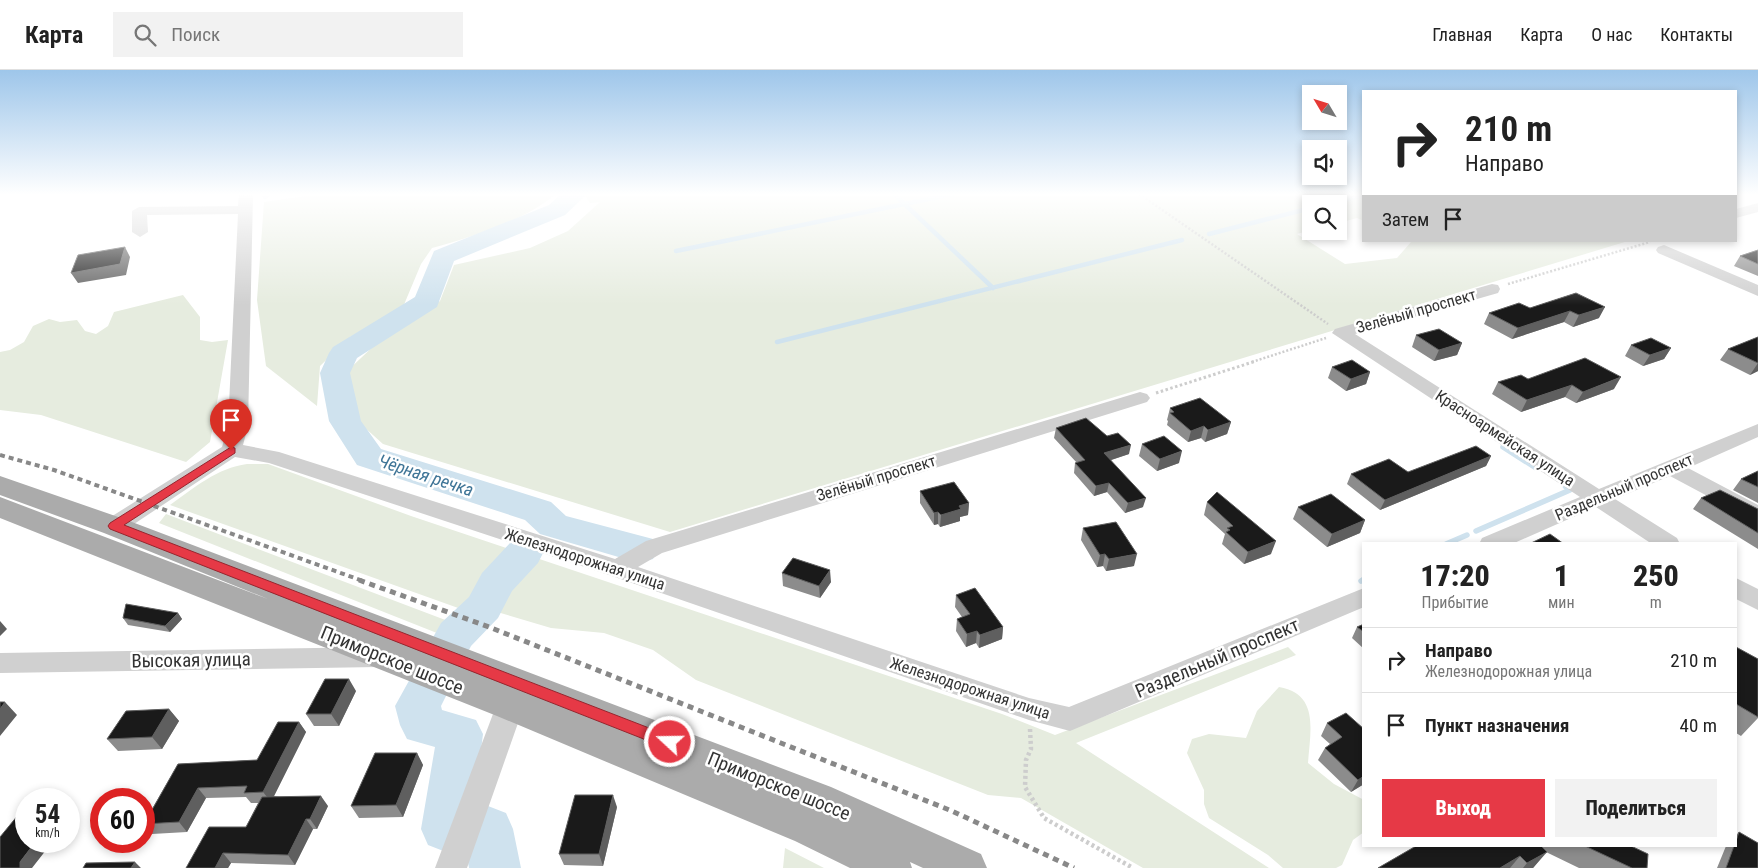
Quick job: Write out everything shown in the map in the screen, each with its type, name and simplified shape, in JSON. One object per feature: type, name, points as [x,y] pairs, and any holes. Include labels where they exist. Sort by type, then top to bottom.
[{"type":"main road","name":"Приморское шоссе","points":[[0,485],[114,526],[431,663],[817,799],[967,868]]},
{"type":"main road","name":"Приморское шоссе","points":[[0,507],[383,656],[431,663],[510,706],[809,828],[892,868]]},
{"type":"street","points":[[114,526],[231,450],[238,426],[244,231]]},
{"type":"street","points":[[1659,246],[1758,291]]},
{"type":"street","name":"Зелёный проспект","points":[[1341,333],[1492,289]]},
{"type":"street","name":"Красноармейская улица","points":[[1341,333],[1666,542]]},
{"type":"street","name":"Зелёный проспект","points":[[617,569],[654,547],[1140,398]]},
{"type":"street","name":"Раздельный проспект","points":[[1495,542],[1758,430]]},
{"type":"street","name":"Железнодорожная улица","points":[[231,450],[272,457],[617,569],[1029,709],[1070,719]]},
{"type":"street","points":[[1670,467],[1758,515]]},
{"type":"street","points":[[1737,588],[1758,601]]},
{"type":"street","name":"Раздельный проспект","points":[[1070,719],[1362,598]]},
{"type":"street","name":"Высокая улица","points":[[0,664],[383,656]]},
{"type":"street","points":[[456,855],[510,706]]},
{"type":"path","points":[[1194,231],[1341,333]]},
{"type":"path","points":[[1492,289],[1659,246]]},
{"type":"path","points":[[1140,398],[1341,333]]},
{"type":"path","points":[[1031,749],[1026,760],[1025,787],[1044,818],[1133,868]]},
{"type":"shaded area","points":[[262,231],[485,231],[432,248],[421,264],[403,307],[350,337],[320,366],[317,406],[266,366],[257,300]]},
{"type":"shaded area","points":[[567,231],[1302,231],[1297,234],[1302,237],[1302,240],[1307,240],[1345,264],[1397,258],[1411,242],[1625,242],[670,532],[383,444],[354,418],[344,374],[379,341],[440,301],[454,265],[530,248]]},
{"type":"shaded area","points":[[183,295],[200,317],[200,340],[212,342],[228,340],[210,442],[186,462],[41,415],[0,410],[0,352],[10,350],[24,342],[33,326],[49,319],[60,322],[77,320],[85,331],[96,334],[108,326],[114,312]]},
{"type":"shaded area","points":[[247,464],[268,464],[411,516],[1002,714],[1055,735],[1288,647],[1296,655],[1076,743],[1269,868],[1143,868],[1021,798],[988,795],[696,680],[653,650],[604,633],[551,628],[487,609],[495,591],[485,581],[488,593],[482,607],[475,614],[170,505],[216,474]]},
{"type":"shaded area","points":[[166,514],[462,626],[452,639],[159,523]]},
{"type":"shaded area","points":[[1279,687],[1292,691],[1301,697],[1307,706],[1310,716],[1308,763],[1334,784],[1362,799],[1362,833],[1353,840],[1342,865],[1336,868],[1283,868],[1268,855],[1209,818],[1204,804],[1204,790],[1187,753],[1192,739],[1209,734],[1246,738],[1257,711]]},
{"type":"shaded area","points":[[785,848],[824,868],[783,868]]},
{"type":"building","points":[[125,247],[120,264],[71,273],[78,255]]},
{"type":"building","points":[[1758,250],[1758,264],[1740,256]]},
{"type":"building","points":[[1576,293],[1605,307],[1579,315],[1570,311],[1518,328],[1489,313],[1519,303],[1530,308]]},
{"type":"building","points":[[1439,329],[1462,343],[1439,350],[1416,335]]},
{"type":"building","points":[[1758,337],[1758,363],[1728,349]]},
{"type":"building","points":[[1651,338],[1671,348],[1650,355],[1631,345]]},
{"type":"building","points":[[1585,358],[1621,377],[1583,392],[1572,385],[1527,400],[1498,382],[1521,375],[1528,379]]},
{"type":"building","points":[[1352,360],[1370,372],[1351,379],[1332,367]]},
{"type":"building","points":[[1200,398],[1231,422],[1208,430],[1204,426],[1191,431],[1170,413],[1174,412],[1170,408]]},
{"type":"building","points":[[1086,418],[1107,436],[1118,433],[1131,445],[1104,453],[1146,498],[1128,503],[1109,483],[1096,486],[1075,463],[1085,460],[1056,428]]},
{"type":"building","points":[[1164,436],[1182,451],[1160,459],[1142,444]]},
{"type":"building","points":[[1476,446],[1491,456],[1385,500],[1351,474],[1389,459],[1408,472]]},
{"type":"building","points":[[1758,471],[1758,487],[1741,479]]},
{"type":"building","points":[[954,482],[969,503],[959,506],[961,509],[941,515],[938,512],[934,513],[920,491]]},
{"type":"building","points":[[1720,490],[1758,509],[1758,533],[1701,498]]},
{"type":"building","points":[[1217,492],[1276,541],[1248,552],[1226,532],[1230,530],[1227,528],[1233,526],[1207,502]]},
{"type":"building","points":[[1331,494],[1365,520],[1332,534],[1298,507]]},
{"type":"building","points":[[1116,522],[1137,554],[1109,559],[1105,554],[1100,555],[1083,528]]},
{"type":"building","points":[[1550,534],[1561,542],[1533,542]]},
{"type":"building","points":[[793,558],[830,570],[819,586],[782,573]]},
{"type":"building","points":[[975,588],[1003,627],[980,635],[977,631],[967,634],[957,619],[970,614],[956,595]]},
{"type":"building","points":[[126,604],[178,613],[165,626],[123,618]]},
{"type":"building","points":[[1737,648],[1758,659],[1758,717],[1737,705]]},
{"type":"building","points":[[325,679],[349,679],[331,714],[306,714]]},
{"type":"building","points":[[0,702],[5,702],[0,709]]},
{"type":"building","points":[[169,709],[152,737],[107,739],[126,711]]},
{"type":"building","points":[[1346,713],[1362,727],[1362,777],[1358,780],[1325,748],[1342,737],[1327,723]]},
{"type":"building","points":[[278,722],[299,722],[263,792],[244,793],[247,786],[198,788],[179,822],[155,823],[155,805],[178,764],[257,760]]},
{"type":"building","points":[[375,753],[417,753],[396,805],[351,806]]},
{"type":"building","points":[[575,795],[613,795],[599,854],[559,854]]},
{"type":"building","points":[[321,796],[310,819],[306,819],[288,855],[223,853],[215,868],[186,868],[209,827],[246,827],[262,797]]},
{"type":"building","points":[[15,819],[15,853],[27,853],[20,862],[20,868],[0,868],[0,837]]},
{"type":"building","points":[[1739,832],[1758,843],[1758,868],[1726,868],[1734,847],[1737,847]]},
{"type":"building","points":[[1414,847],[1542,847],[1547,852],[1527,863],[1520,856],[1500,868],[1378,868]]},
{"type":"building","points":[[1587,847],[1633,847],[1648,854],[1647,868],[1632,868]]},
{"type":"building","points":[[135,862],[131,868],[83,868],[86,863]]},
{"type":"waterway","name":"Чёрная речка","points":[[504,231],[443,256],[427,301],[344,353],[335,373],[345,421],[369,457],[538,511],[553,525],[639,549]]},
{"type":"waterway","points":[[676,251],[772,231]]},
{"type":"waterway","points":[[933,231],[993,288]]},
{"type":"waterway","points":[[1209,234],[1220,231]]},
{"type":"waterway","points":[[993,288],[1182,240]]},
{"type":"waterway","points":[[777,342],[993,288]]},
{"type":"waterway","points":[[1503,447],[1536,468]]},
{"type":"waterway","points":[[1476,531],[1570,490],[1565,486]]},
{"type":"waterway","points":[[1451,542],[1467,535]]},
{"type":"waterway","name":"Чёрная речка","points":[[495,868],[488,829],[446,829],[460,734],[423,725],[418,706],[456,635],[484,607],[496,583],[524,553]]},
{"type":"railway","points":[[0,455],[54,470],[363,581]]},
{"type":"railway","points":[[359,580],[489,627],[952,811],[1074,868]]},
{"type":"route","points":[[231,450],[114,526],[449,658],[670,742]]}]
